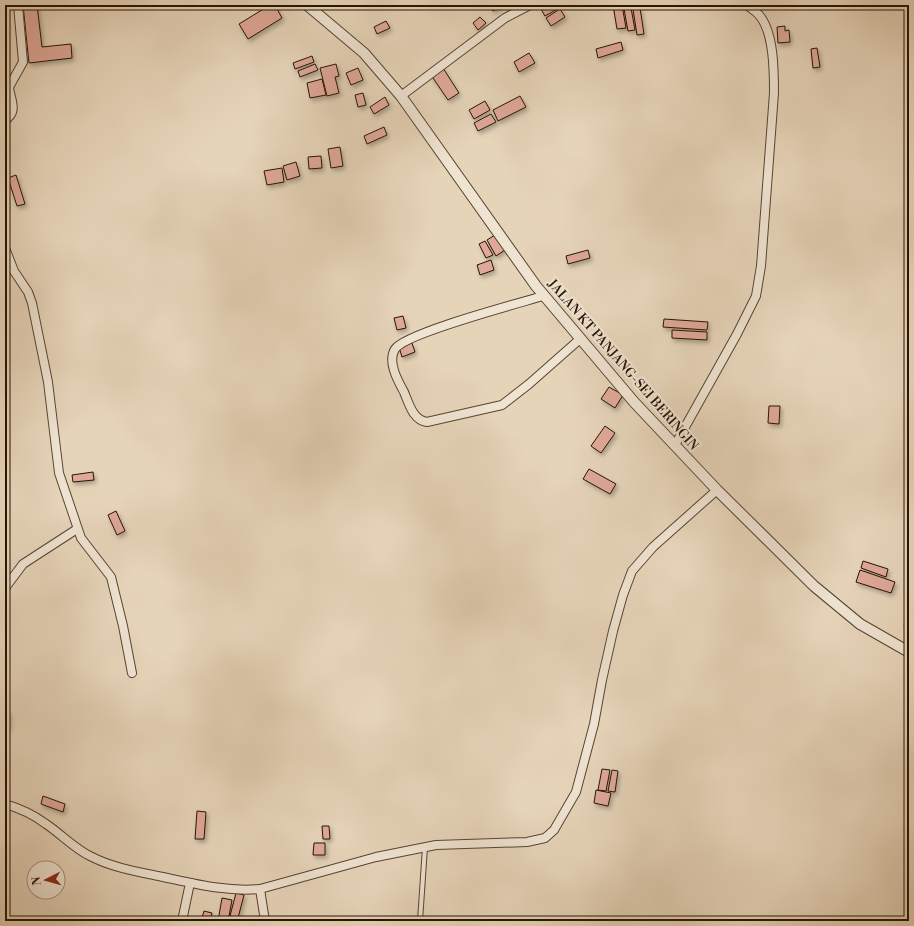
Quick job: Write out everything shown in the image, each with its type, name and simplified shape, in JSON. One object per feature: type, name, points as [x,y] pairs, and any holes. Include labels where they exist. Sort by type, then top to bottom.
[{"type":"street","points":[[5,120],[11,115],[13,109],[9,87],[23,62],[18,5]]},
{"type":"street","name":"JALAN KT PANJANG-SEI BERINGIN","points":[[307,5],[364,53],[401,96],[543,296],[634,402],[717,490],[837,607],[860,624],[909,652]]},
{"type":"street","points":[[401,96],[494,26],[530,5]]},
{"type":"street","points":[[675,446],[737,334],[756,296],[760,273],[774,93],[774,66],[768,33],[763,20],[759,14],[748,5]]},
{"type":"street","points":[[5,248],[14,271],[28,292],[32,303],[48,382],[58,468],[77,529],[86,546],[104,566],[111,577],[123,626],[132,673]]},
{"type":"street","points":[[543,296],[446,325],[405,342],[395,348],[392,358],[395,372],[413,413],[421,421],[427,422],[502,405],[529,384],[580,339]]},
{"type":"street","points":[[5,804],[19,808],[46,823],[67,842],[90,856],[108,864],[137,872],[190,883],[240,891],[260,889],[376,857],[425,847],[462,843],[527,842],[544,838],[554,830],[576,792],[594,724],[613,631],[632,570],[653,547],[717,490]]},
{"type":"street","points":[[5,588],[23,564],[77,529]]},
{"type":"street","points":[[182,921],[190,883]]},
{"type":"street","points":[[260,889],[265,921]]},
{"type":"lane","points":[[420,921],[425,847]]},
{"type":"building","points":[[23,5],[37,5],[42,47],[71,44],[72,58],[29,63]]},
{"type":"building","points":[[270,5],[275,5],[282,18],[248,39],[239,24]]},
{"type":"building","points":[[490,5],[502,5],[493,11]]},
{"type":"building","points":[[548,5],[557,5],[559,8],[545,16],[541,9]]},
{"type":"building","points":[[613,5],[622,5],[626,28],[617,29]]},
{"type":"building","points":[[631,8],[635,30],[628,31],[624,9]]},
{"type":"building","points":[[640,8],[644,34],[637,35],[633,9]]},
{"type":"building","points":[[560,9],[565,17],[551,26],[546,18]]},
{"type":"building","points":[[480,17],[486,23],[478,30],[473,23]]},
{"type":"building","points":[[386,21],[390,28],[377,34],[374,27]]},
{"type":"building","points":[[785,26],[785,31],[789,30],[790,42],[778,43],[777,27]]},
{"type":"building","points":[[621,42],[623,50],[598,58],[596,49]]},
{"type":"building","points":[[817,48],[820,67],[813,68],[811,49]]},
{"type":"building","points":[[529,53],[535,63],[519,72],[514,62]]},
{"type":"building","points":[[312,56],[314,62],[295,69],[293,63]]},
{"type":"building","points":[[315,64],[318,70],[300,77],[298,71]]},
{"type":"building","points":[[336,64],[339,76],[335,77],[339,93],[327,96],[320,68]]},
{"type":"building","points":[[358,68],[363,80],[351,85],[346,73]]},
{"type":"building","points":[[443,68],[459,93],[448,100],[431,75]]},
{"type":"building","points":[[322,79],[326,95],[310,98],[307,83]]},
{"type":"building","points":[[363,93],[366,105],[358,107],[355,95]]},
{"type":"building","points":[[520,96],[526,107],[498,121],[493,110]]},
{"type":"building","points":[[385,97],[389,105],[374,114],[370,107]]},
{"type":"building","points":[[485,101],[490,110],[474,119],[469,110]]},
{"type":"building","points":[[491,114],[496,122],[478,131],[474,123]]},
{"type":"building","points":[[384,127],[387,135],[367,144],[364,136]]},
{"type":"building","points":[[340,147],[343,166],[331,168],[328,149]]},
{"type":"building","points":[[321,156],[322,168],[309,169],[308,157]]},
{"type":"building","points":[[296,162],[300,176],[287,180],[283,166]]},
{"type":"building","points":[[282,168],[284,182],[267,185],[264,171]]},
{"type":"building","points":[[16,175],[25,204],[17,206],[8,178]]},
{"type":"building","points":[[495,235],[505,250],[496,256],[487,240]]},
{"type":"building","points":[[485,241],[493,255],[486,258],[479,244]]},
{"type":"building","points":[[588,250],[590,258],[568,264],[566,256]]},
{"type":"building","points":[[491,260],[494,270],[480,275],[477,265]]},
{"type":"building","points":[[403,316],[406,328],[397,330],[394,318]]},
{"type":"building","points":[[664,319],[708,322],[707,330],[663,327]]},
{"type":"building","points":[[672,330],[707,332],[707,340],[672,338]]},
{"type":"building","points":[[412,343],[415,352],[402,357],[399,347]]},
{"type":"building","points":[[609,387],[623,395],[615,408],[601,399]]},
{"type":"building","points":[[769,406],[780,406],[779,424],[768,423]]},
{"type":"building","points":[[605,426],[615,433],[601,453],[591,446]]},
{"type":"building","points":[[589,469],[616,484],[610,494],[583,479]]},
{"type":"building","points":[[93,472],[94,480],[73,482],[72,475]]},
{"type":"building","points":[[116,511],[125,531],[117,535],[108,515]]},
{"type":"building","points":[[863,561],[888,569],[886,577],[861,568]]},
{"type":"building","points":[[860,570],[895,582],[891,593],[856,582]]},
{"type":"building","points":[[909,614],[909,628],[904,626]]},
{"type":"building","points":[[5,712],[9,712],[8,729],[5,729]]},
{"type":"building","points":[[602,769],[610,770],[606,791],[598,790]]},
{"type":"building","points":[[612,770],[618,771],[615,792],[608,791]]},
{"type":"building","points":[[596,790],[611,793],[608,806],[594,803]]},
{"type":"building","points":[[43,796],[65,804],[63,812],[41,804]]},
{"type":"building","points":[[197,811],[206,812],[204,839],[195,839]]},
{"type":"building","points":[[322,826],[329,826],[330,839],[323,839]]},
{"type":"building","points":[[314,843],[325,843],[325,855],[313,855]]},
{"type":"building","points":[[236,893],[244,895],[238,918],[230,916]]},
{"type":"building","points":[[222,898],[232,900],[228,921],[218,921]]},
{"type":"building","points":[[204,911],[212,913],[210,921],[201,921]]}]
